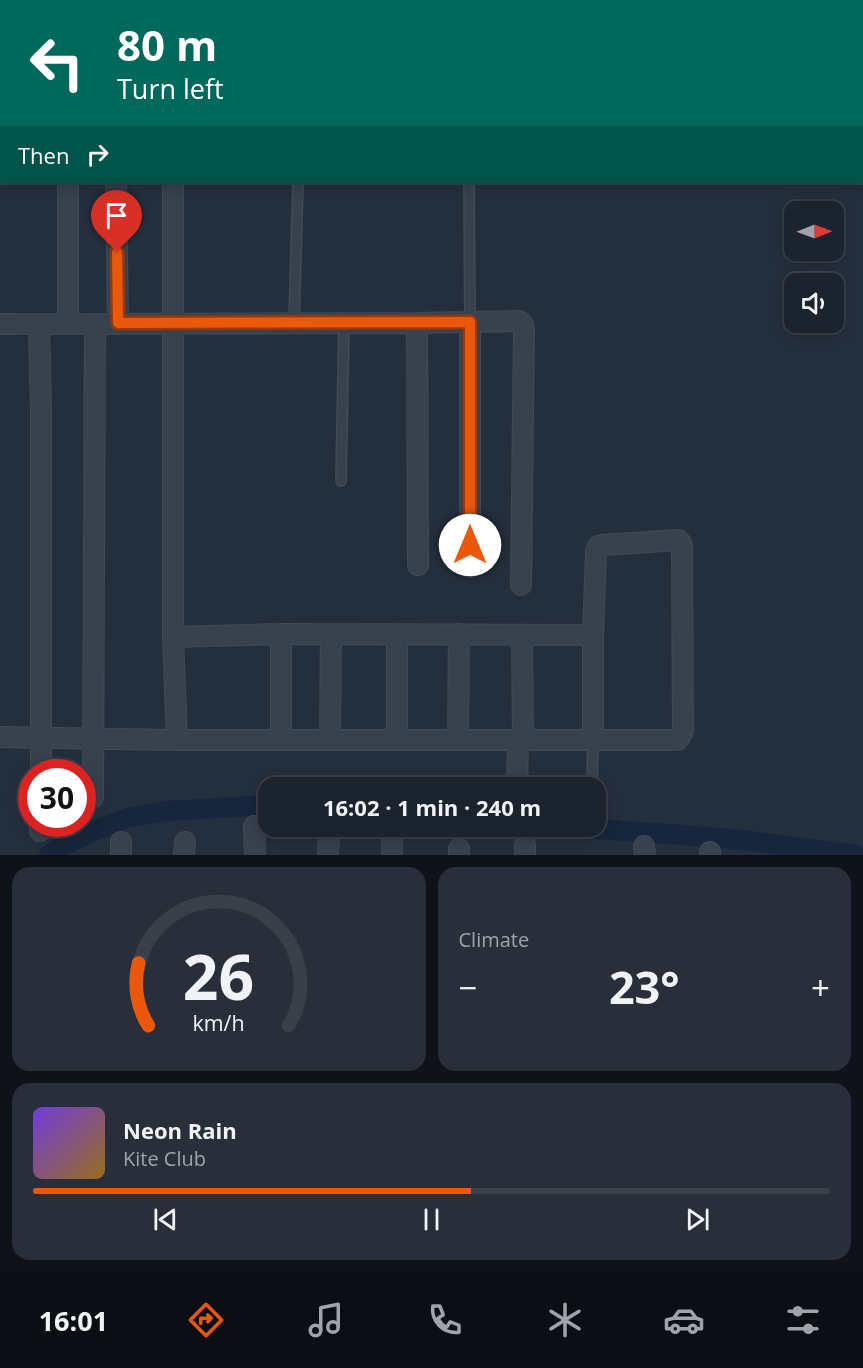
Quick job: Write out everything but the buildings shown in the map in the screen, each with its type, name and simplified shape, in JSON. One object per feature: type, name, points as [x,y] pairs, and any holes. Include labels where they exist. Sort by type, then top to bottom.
[{"type":"street","points":[[68,183],[68,324]]},
{"type":"street","points":[[117,183],[118,323]]},
{"type":"street","points":[[172,183],[173,637],[177,740]]},
{"type":"street","points":[[0,324],[519,321],[524,328],[521,585]]},
{"type":"street","points":[[470,322],[470,567]]},
{"type":"street","points":[[417,323],[418,565]]},
{"type":"street","points":[[39,324],[41,759]]},
{"type":"street","points":[[93,759],[95,324]]},
{"type":"street","points":[[0,737],[177,740],[676,740],[682,731],[681,543],[678,540],[598,546],[593,635],[593,739]]},
{"type":"street","points":[[173,637],[281,634],[593,635]]},
{"type":"street","points":[[281,634],[281,740]]},
{"type":"street","points":[[330,740],[331,634]]},
{"type":"street","points":[[397,634],[397,740]]},
{"type":"street","points":[[458,740],[459,634]]},
{"type":"street","points":[[518,777],[522,634]]},
{"type":"street","points":[[254,825],[255,855]]},
{"type":"lane","points":[[294,323],[298,183]]},
{"type":"lane","points":[[469,183],[470,322]]},
{"type":"lane","points":[[341,480],[344,323]]},
{"type":"lane","points":[[592,777],[593,739]]},
{"type":"waterway","points":[[49,855],[91,832],[127,818],[166,811],[258,806]]},
{"type":"waterway","points":[[606,830],[742,840],[856,855]]},
{"type":"route","points":[[117,252],[118,323],[470,322],[470,545]]}]
